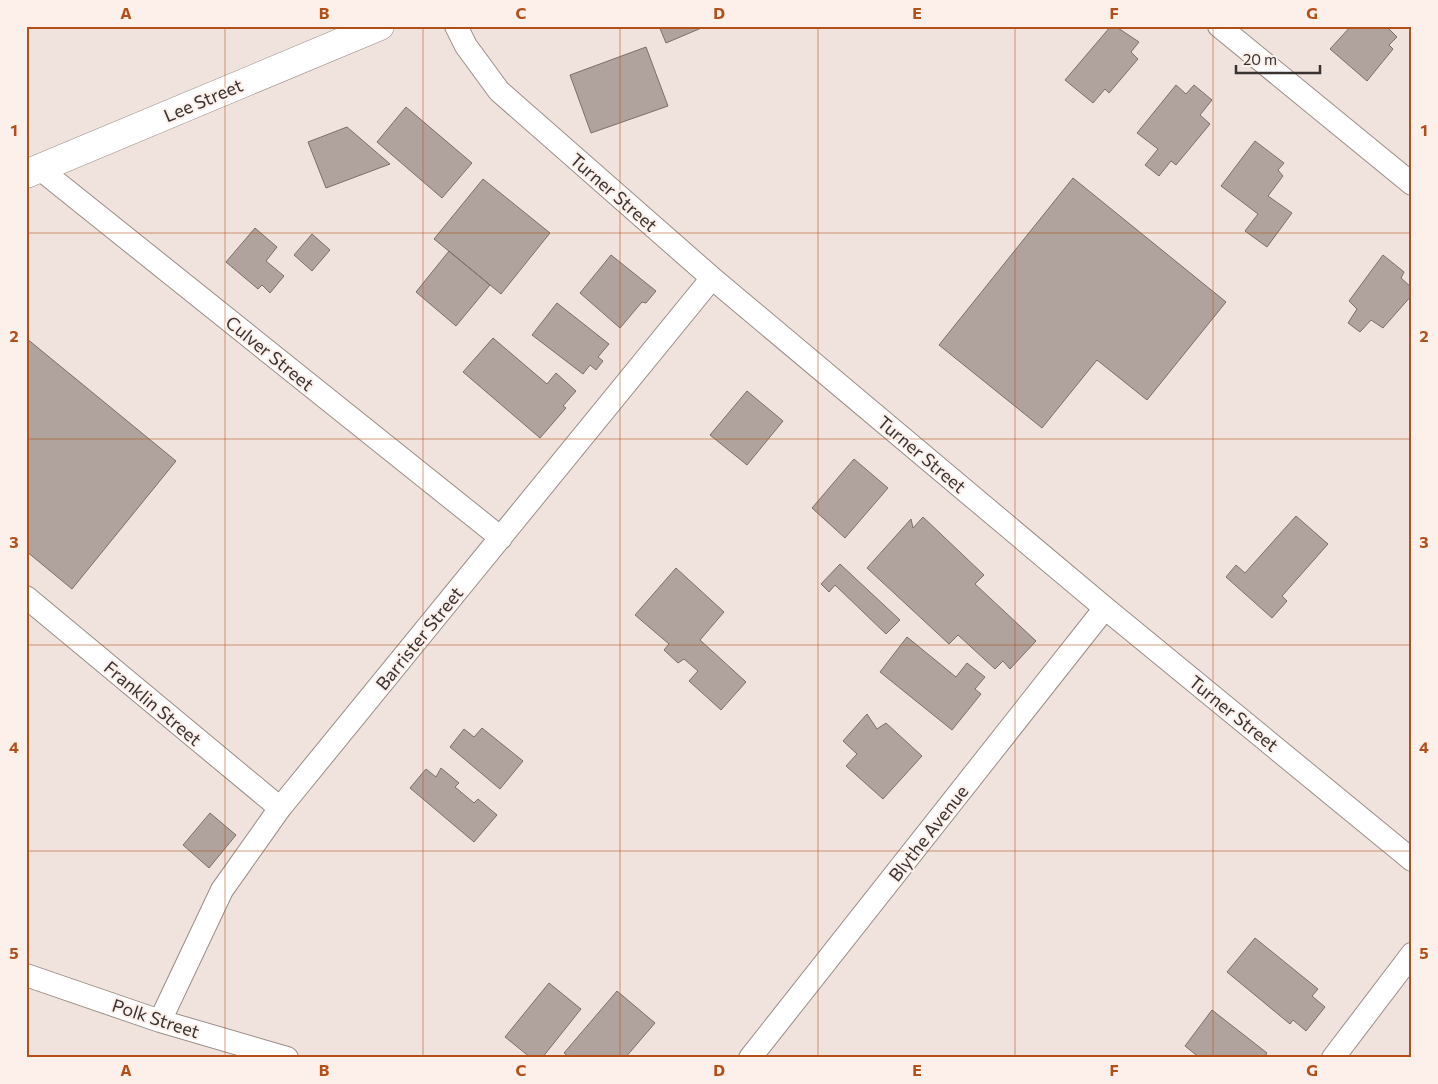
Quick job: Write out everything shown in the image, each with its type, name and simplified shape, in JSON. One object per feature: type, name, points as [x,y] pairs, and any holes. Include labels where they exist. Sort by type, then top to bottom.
[{"type":"street","name":"Lee Street","points":[[33,172],[380,26]]},
{"type":"street","name":"Turner Street","points":[[456,26],[466,46],[499,91],[712,278],[1105,608],[1412,860]]},
{"type":"street","points":[[1219,26],[1412,184]]},
{"type":"street","name":"Culver Street","points":[[33,172],[501,538]]},
{"type":"street","name":"Barrister Street","points":[[160,1021],[222,890],[280,808],[712,278]]},
{"type":"street","name":"Franklin Street","points":[[26,597],[280,808]]},
{"type":"street","name":"Blythe Avenue","points":[[750,1058],[1105,608]]},
{"type":"street","points":[[1333,1058],[1412,954]]},
{"type":"street","name":"Polk Street","points":[[26,975],[160,1021],[287,1058]]},
{"type":"building","points":[[659,26],[706,26],[666,43]]},
{"type":"building","points":[[1111,26],[1115,26],[1139,42],[1131,52],[1138,59],[1109,93],[1105,89],[1093,103],[1065,80]]},
{"type":"building","points":[[1351,26],[1366,26],[1369,29],[1372,26],[1386,26],[1397,37],[1389,45],[1393,49],[1367,81],[1330,49]]},
{"type":"building","points":[[646,47],[668,106],[591,133],[570,75]]},
{"type":"building","points":[[1176,85],[1186,94],[1194,85],[1212,100],[1200,115],[1210,124],[1176,165],[1171,161],[1159,176],[1145,165],[1158,149],[1137,133]]},
{"type":"building","points":[[406,107],[472,163],[442,198],[377,142]]},
{"type":"building","points":[[347,127],[390,164],[326,188],[308,142]]},
{"type":"building","points":[[1255,141],[1284,163],[1278,170],[1283,176],[1268,196],[1292,213],[1267,247],[1245,231],[1258,214],[1221,186]]},
{"type":"building","points":[[1073,178],[1226,302],[1147,400],[1097,360],[1042,428],[939,345]]},
{"type":"building","points":[[483,179],[550,233],[501,294],[434,239]]},
{"type":"building","points":[[255,228],[277,247],[266,261],[284,276],[270,293],[262,285],[258,289],[226,262]]},
{"type":"building","points":[[312,234],[330,250],[312,271],[294,255]]},
{"type":"building","points":[[449,251],[490,285],[456,326],[416,292]]},
{"type":"building","points":[[611,255],[656,291],[646,303],[642,302],[620,328],[580,293]]},
{"type":"building","points":[[1383,255],[1404,272],[1401,278],[1412,288],[1412,295],[1383,328],[1371,320],[1360,332],[1348,323],[1357,309],[1349,301]]},
{"type":"building","points":[[557,303],[609,344],[598,357],[603,361],[596,370],[590,365],[583,374],[532,335]]},
{"type":"building","points":[[26,338],[176,461],[72,589],[26,551]]},
{"type":"building","points":[[493,338],[547,384],[556,373],[576,391],[563,406],[566,408],[540,438],[463,372]]},
{"type":"building","points":[[747,391],[783,421],[747,465],[710,435]]},
{"type":"building","points":[[854,459],[888,488],[845,538],[812,508]]},
{"type":"building","points":[[1296,516],[1328,544],[1282,596],[1287,601],[1272,618],[1226,577],[1236,565],[1245,573]]},
{"type":"building","points":[[923,517],[984,575],[975,584],[1036,641],[1010,669],[1003,661],[995,669],[958,635],[949,644],[867,568],[911,519],[913,528]]},
{"type":"building","points":[[840,564],[900,620],[886,634],[835,585],[829,592],[821,584]]},
{"type":"building","points":[[676,568],[724,612],[700,640],[746,682],[721,710],[689,681],[698,671],[684,659],[678,663],[664,650],[669,644],[635,615]]},
{"type":"building","points":[[907,637],[956,677],[967,663],[985,677],[975,689],[981,694],[952,730],[880,672]]},
{"type":"building","points":[[867,714],[877,729],[886,723],[922,756],[883,799],[846,766],[857,754],[843,741]]},
{"type":"building","points":[[482,728],[523,761],[500,789],[450,747],[464,729],[474,737]]},
{"type":"building","points":[[441,768],[459,783],[455,787],[474,803],[478,799],[497,815],[474,842],[410,788],[426,769],[436,777]]},
{"type":"building","points":[[210,813],[236,835],[209,868],[183,845]]},
{"type":"building","points":[[1255,938],[1318,989],[1312,996],[1325,1007],[1306,1031],[1293,1020],[1290,1024],[1227,972]]},
{"type":"building","points":[[549,983],[581,1009],[542,1058],[531,1058],[505,1037]]},
{"type":"building","points":[[617,991],[655,1023],[625,1058],[570,1058],[564,1053]]},
{"type":"building","points":[[1212,1010],[1267,1053],[1264,1058],[1200,1058],[1185,1046]]}]
